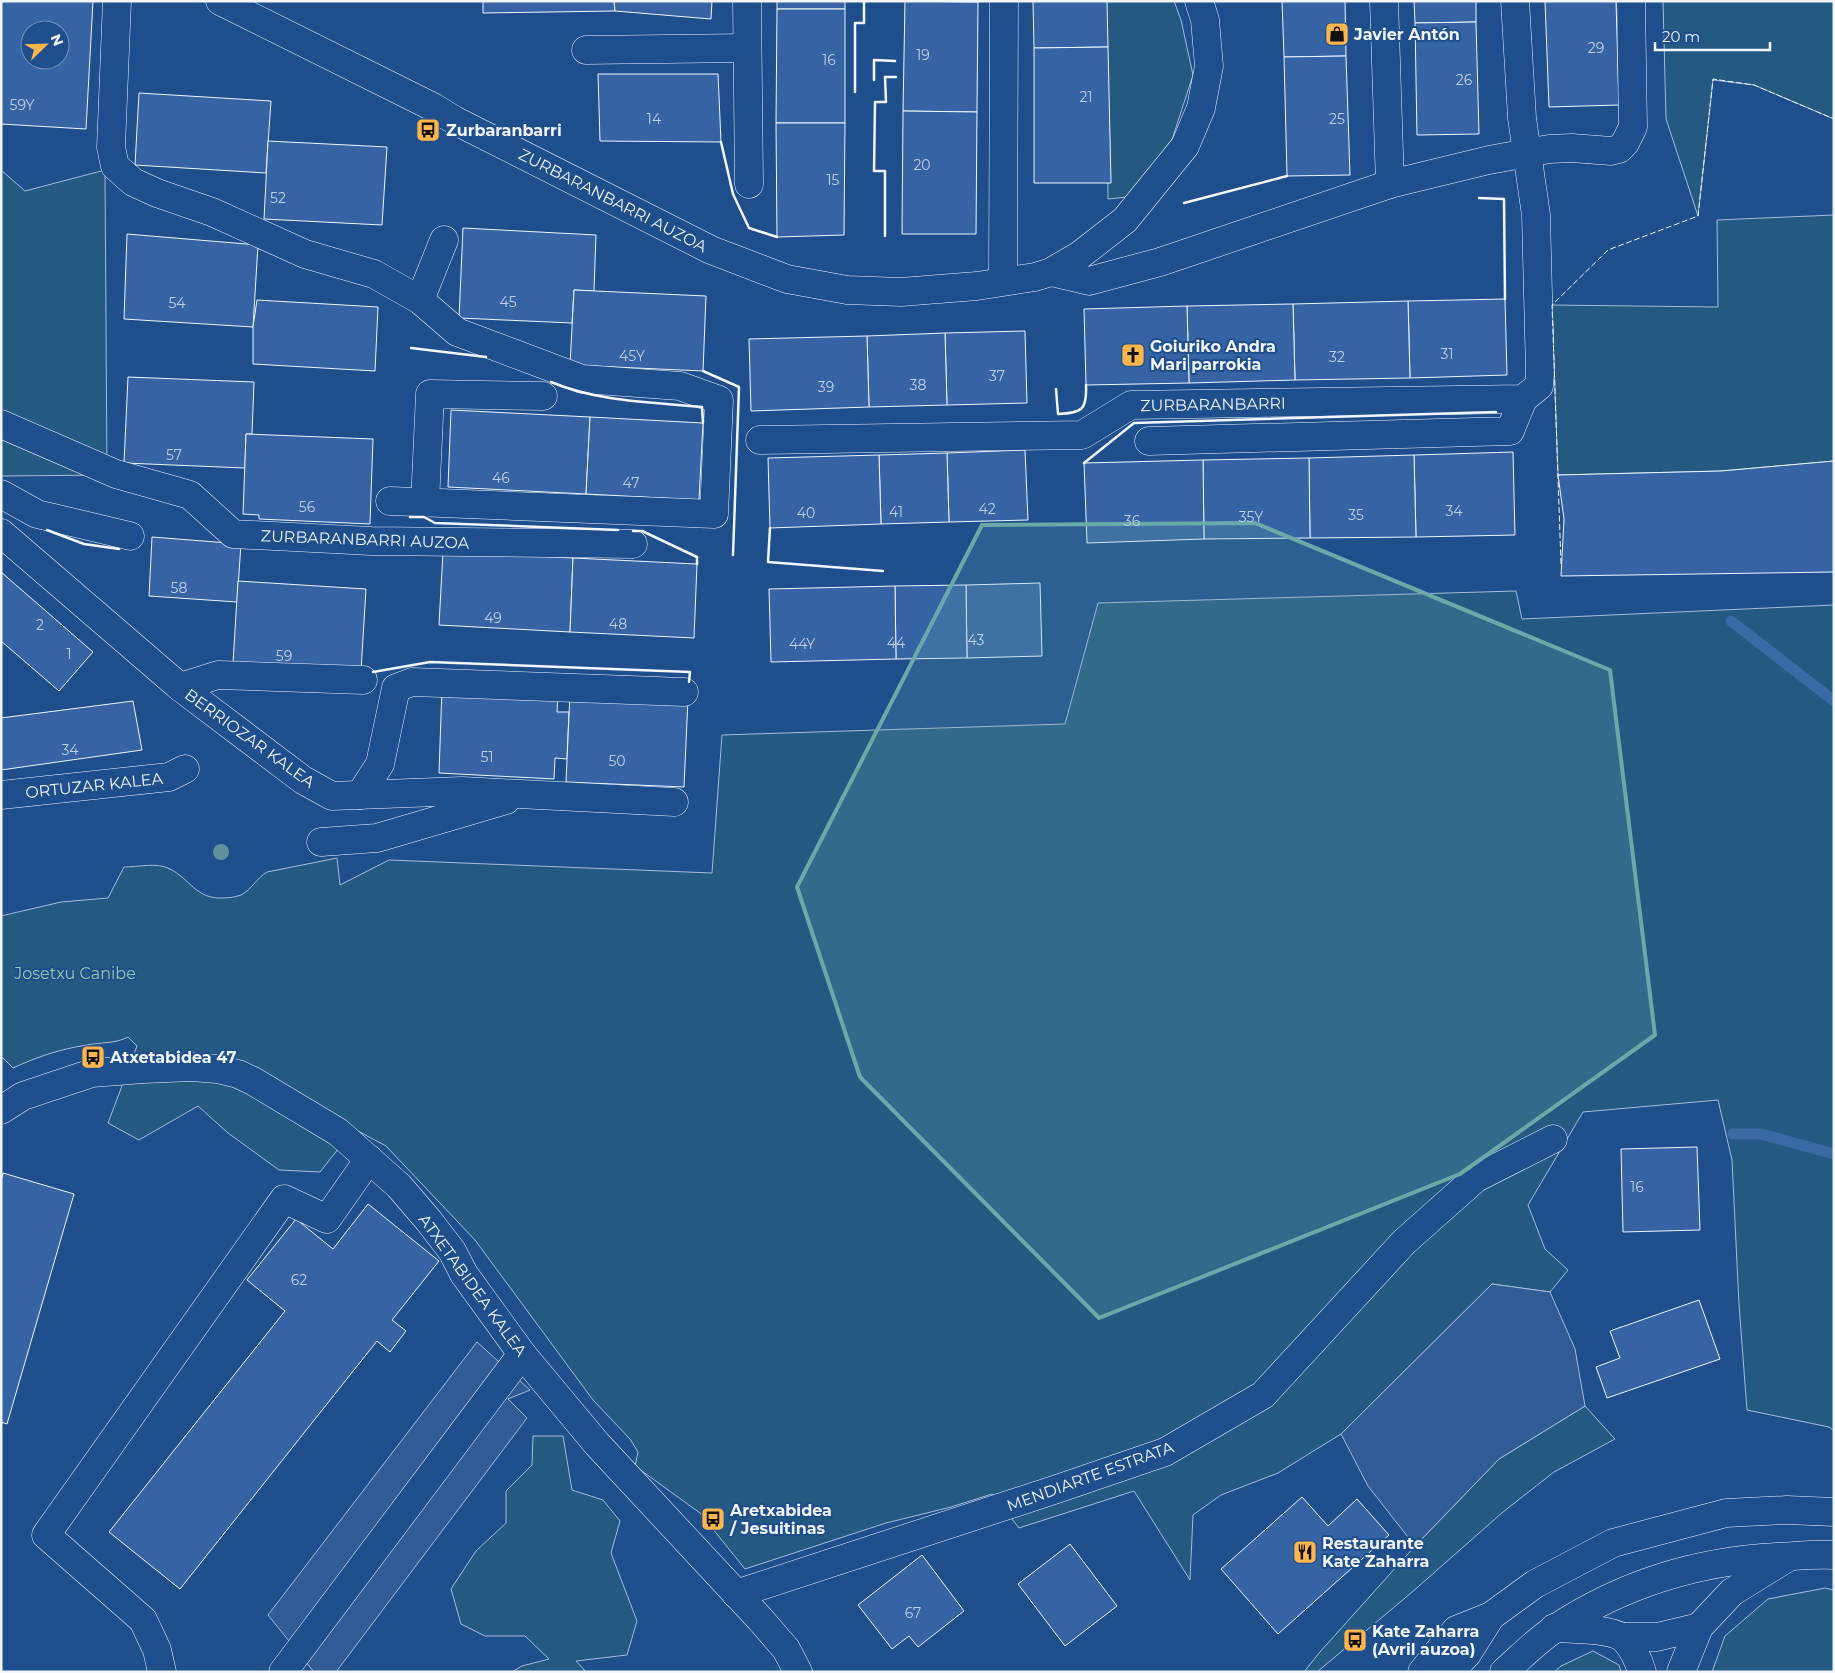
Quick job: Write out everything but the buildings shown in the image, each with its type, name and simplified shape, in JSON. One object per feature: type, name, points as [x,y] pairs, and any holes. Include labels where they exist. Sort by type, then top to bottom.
[{"type":"street","points":[[117,1],[111,146],[116,166],[133,182],[157,193],[212,212],[305,254],[374,274],[420,300],[457,332],[582,379],[680,386],[719,400],[714,514],[390,501]]},
{"type":"street","name":"ZURBARANBARRI AUZOA","points":[[220,1],[712,250],[787,279],[847,290],[901,292],[977,286],[1035,277],[1050,272],[1080,255],[1125,220],[1185,146],[1201,108],[1209,66],[1205,20],[1199,1]]},
{"type":"street","points":[[747,1],[746,48],[750,184]]},
{"type":"street","points":[[1003,281],[1004,1]]},
{"type":"street","points":[[1384,1],[1390,184]]},
{"type":"street","points":[[1149,441],[1510,431],[1523,399],[1539,386],[1540,373],[1536,215],[1522,118],[1515,1]]},
{"type":"street","points":[[1050,272],[1090,280],[1160,262],[1390,184],[1489,160],[1548,149],[1572,148],[1611,151],[1619,149],[1625,143],[1633,128],[1631,1]]},
{"type":"street","points":[[586,50],[746,48]]},
{"type":"street","points":[[420,300],[444,240]]},
{"type":"street","points":[[425,502],[430,394],[543,396]]},
{"type":"street","name":"ZURBARANBARRI","points":[[760,440],[1082,435],[1130,405],[1523,399]]},
{"type":"street","name":"ZURBARANBARRI AUZOA","points":[[1,424],[116,474],[190,496],[233,534],[371,541],[633,544]]},
{"type":"street","points":[[1,494],[38,514],[130,536]]},
{"type":"street","name":"BERRIOZAR KALEA","points":[[1,533],[180,687],[303,780],[332,796],[462,791],[674,802]]},
{"type":"street","points":[[180,687],[218,675],[363,680]]},
{"type":"street","points":[[360,795],[380,764],[396,688],[412,682],[684,692]]},
{"type":"street","name":"ORTUZAR KALEA","points":[[1,795],[170,777],[185,770]]},
{"type":"street","points":[[321,842],[377,838],[524,794]]},
{"type":"street","name":"ATXETABIDEA KALEA","points":[[1,1110],[23,1096],[92,1073],[143,1069],[217,1069],[238,1074],[338,1132],[399,1186],[429,1221],[452,1251],[464,1274],[522,1354],[597,1444],[760,1618],[786,1649],[798,1672]]},
{"type":"street","name":"MENDIARTE ESTRATA","points":[[736,1594],[1057,1490],[1164,1452],[1263,1395],[1404,1242],[1476,1178],[1553,1139]]},
{"type":"street","points":[[162,1672],[157,1650],[143,1620],[46,1535],[284,1199],[327,1219],[369,1159]]},
{"type":"street","points":[[283,1672],[522,1354]]},
{"type":"street","points":[[1422,1672],[1456,1630],[1491,1616],[1535,1584],[1614,1543],[1726,1513],[1788,1510],[1834,1512]]},
{"type":"street","points":[[1504,1672],[1554,1628],[1604,1599],[1650,1581],[1696,1567],[1748,1558],[1818,1554],[1834,1556]]},
{"type":"street","points":[[1681,1672],[1699,1627],[1732,1592],[1789,1556]]},
{"type":"street","points":[[1450,1672],[1467,1654],[1491,1616]]},
{"type":"street","points":[[1554,1628],[1601,1630],[1623,1637],[1657,1636],[1699,1627]]},
{"type":"street","points":[[1623,1637],[1633,1652],[1642,1672]]},
{"type":"highlighted area","points":[[1255,523],[1610,670],[1655,1035],[1460,1174],[1099,1318],[860,1077],[797,887],[982,525]]},
{"type":"green space","points":[[1106,1],[1174,1],[1181,20],[1193,75],[1167,155],[1127,197],[1108,199]]},
{"type":"green space","points":[[1663,1],[1834,1],[1834,119],[1754,85],[1713,80],[1698,216],[1666,119]]},
{"type":"green space","points":[[1,170],[25,191],[105,170],[107,475],[1,476]]},
{"type":"green space","points":[[1834,215],[1834,461],[1721,471],[1558,475],[1552,305],[1718,307],[1717,220]]},
{"type":"green space","name":"Josetxu Canibe","points":[[1516,591],[1522,619],[1834,605],[1834,1431],[1829,1427],[1747,1410],[1739,1305],[1732,1160],[1718,1100],[1583,1112],[1528,1205],[1545,1249],[1568,1270],[1550,1292],[1492,1284],[1341,1434],[1278,1473],[1221,1495],[1193,1515],[1190,1580],[1134,1491],[1019,1528],[992,1494],[951,1507],[886,1523],[745,1569],[700,1513],[635,1466],[638,1452],[630,1439],[593,1400],[475,1240],[386,1146],[354,1129],[320,1172],[279,1170],[228,1133],[198,1106],[139,1140],[108,1123],[137,1046],[128,1037],[113,1042],[58,1051],[13,1068],[1,1056],[1,916],[61,902],[108,898],[124,867],[154,865],[165,867],[177,873],[199,892],[222,898],[241,895],[267,872],[337,858],[340,885],[389,860],[712,873],[722,735],[1065,724],[1098,603]]},
{"type":"green space","points":[[1585,1406],[1615,1439],[1554,1472],[1503,1512],[1317,1672],[1304,1672],[1415,1546],[1499,1459]]},
{"type":"green space","points":[[533,1436],[563,1436],[572,1490],[603,1500],[620,1521],[611,1553],[637,1621],[627,1655],[576,1661],[586,1672],[512,1672],[522,1666],[549,1659],[525,1636],[485,1636],[461,1624],[451,1589],[476,1551],[506,1523],[506,1491],[532,1465]]},
{"type":"green space","points":[[1825,1588],[1834,1590],[1834,1672],[1712,1672],[1725,1636],[1768,1599]]},
{"type":"green space","points":[[1593,1651],[1619,1665],[1621,1672],[1554,1672],[1561,1666]]},
{"type":"shaded area","points":[[1492,1284],[1550,1292],[1575,1349],[1585,1406],[1499,1459],[1415,1546],[1368,1486],[1341,1434]]},
{"type":"shaded area","points":[[477,1342],[530,1390],[508,1399],[527,1418],[336,1672],[314,1672],[268,1615]]},
{"type":"waterway","points":[[1731,621],[1834,701]]},
{"type":"waterway","points":[[1733,1134],[1761,1134],[1834,1154]]},
{"type":"fence","points":[[1561,564],[1552,305],[1608,250],[1698,216],[1713,79],[1754,85],[1834,119]]},
{"type":"wall","points":[[855,92],[855,23],[864,23],[864,1]]},
{"type":"wall","points":[[874,80],[874,60],[895,61]]},
{"type":"wall","points":[[885,236],[885,171],[874,171],[875,102],[886,102],[885,77],[896,77]]},
{"type":"wall","points":[[721,142],[733,194],[749,228],[777,237]]},
{"type":"wall","points":[[1184,203],[1287,176]]},
{"type":"wall","points":[[1479,198],[1504,199],[1505,299]]},
{"type":"wall","points":[[411,348],[486,357]]},
{"type":"wall","points":[[703,371],[739,387],[733,555]]},
{"type":"wall","points":[[551,382],[569,389],[606,397],[702,407],[703,423]]},
{"type":"wall","points":[[1056,389],[1058,414],[1073,413],[1084,405],[1086,385]]},
{"type":"wall","points":[[1084,463],[1134,423],[1496,412]]},
{"type":"wall","points":[[410,517],[424,517],[435,523],[618,530]]},
{"type":"wall","points":[[770,528],[768,562],[883,571]]},
{"type":"wall","points":[[47,530],[84,544],[119,549]]},
{"type":"wall","points":[[633,531],[642,531],[697,557],[697,564]]},
{"type":"wall","points":[[373,672],[430,662],[690,672],[689,682]]},
{"type":"place","name":"Javier Antón","points":[[1337,34]]},
{"type":"place","name":"Zurbaranbarri","points":[[428,130]]},
{"type":"place","name":"Goiuriko Andra Mari parrokia","points":[[1133,355]]},
{"type":"place","name":"Atxetabidea 47","points":[[93,1057]]},
{"type":"place","name":"Aretxabidea / Jesuitinas","points":[[713,1519]]},
{"type":"place","name":"Restaurante Kate Zaharra","points":[[1305,1552]]},
{"type":"place","name":"Kate Zaharra (Avril auzoa)","points":[[1355,1640]]}]
